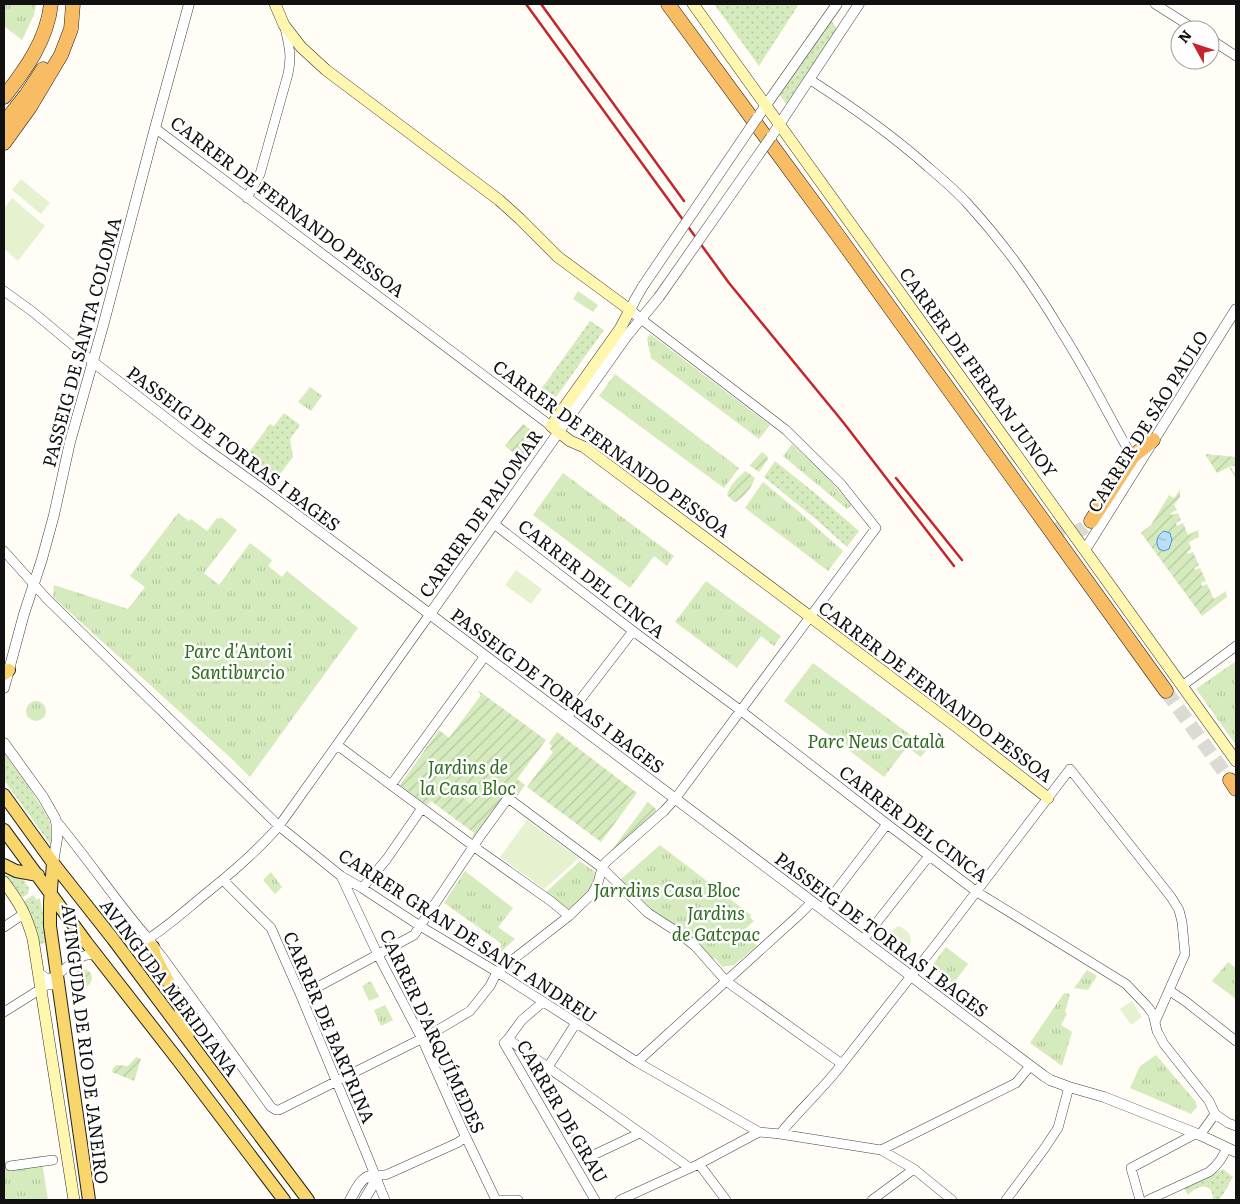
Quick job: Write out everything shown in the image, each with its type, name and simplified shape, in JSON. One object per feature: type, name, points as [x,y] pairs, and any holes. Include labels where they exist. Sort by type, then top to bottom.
[{"type":"highway","points":[[4,123],[51,55],[71,4]]},
{"type":"highway","points":[[4,143],[30,107],[61,55],[71,29],[71,4]]},
{"type":"highway","points":[[668,4],[1047,522],[1166,692]]},
{"type":"highway","points":[[4,82],[30,46],[39,25],[51,6]]},
{"type":"highway","points":[[4,97],[24,70],[39,45],[45,31],[51,6]]},
{"type":"highway","points":[[1091,521],[1137,458],[1153,440]]},
{"type":"main road","points":[[275,4],[284,25],[301,48],[326,70],[499,200],[558,257],[630,310]]},
{"type":"main road","name":"CARRER DE FERRAN JUNOY","points":[[693,4],[1236,761]]},
{"type":"main road","name":"CARRER DE PALOMAR","points":[[555,429],[620,329],[630,310]]},
{"type":"main road","name":"CARRER DE FERNANDO PESSOA","points":[[555,429],[570,441],[584,447],[957,727],[1048,798]]},
{"type":"main road","name":"AVINGUDA MERIDIANA","points":[[4,795],[53,863],[109,934],[308,1200]]},
{"type":"main road","points":[[4,830],[97,956],[284,1200]]},
{"type":"main road","name":"AVINGUDA DE RIO DE JANEIRO","points":[[53,863],[50,893],[50,926],[89,1200]]},
{"type":"main road","points":[[4,866],[16,871],[38,875]]},
{"type":"main road","name":"AVINGUDA DE RIO DE JANEIRO","points":[[4,882],[19,902],[33,938],[74,1200]]},
{"type":"main road","points":[[151,943],[178,1002],[190,1043]]},
{"type":"street","name":"PASSEIG DE SANTA COLOMA","points":[[4,688],[6,672],[54,515],[70,442],[189,4]]},
{"type":"street","name":"CARRER DE PALOMAR","points":[[630,310],[643,286],[837,4]]},
{"type":"street","name":"CARRER DE PALOMAR","points":[[151,943],[167,926],[263,844],[279,826],[494,524],[555,429],[659,297],[771,137],[859,4]]},
{"type":"street","points":[[1155,4],[1180,20]]},
{"type":"street","points":[[247,198],[260,174],[289,69],[290,53],[284,25]]},
{"type":"street","points":[[1220,46],[1236,56]]},
{"type":"street","points":[[809,79],[850,105],[900,142],[966,202],[1020,269],[1061,330],[1130,453],[1137,458]]},
{"type":"street","name":"CARRER DE FERNANDO PESSOA","points":[[155,128],[555,429]]},
{"type":"street","name":"PASSEIG DE TORRAS I BAGES","points":[[4,291],[202,446],[430,614],[1050,1080],[1104,1097],[1232,1150]]},
{"type":"street","name":"CARRER DE SÃO PAULO","points":[[1153,440],[1236,309]]},
{"type":"street","points":[[336,1082],[422,1039],[470,1012],[490,986],[497,972],[569,916],[592,894],[606,862],[675,799],[876,528],[841,484],[786,430],[630,310]]},
{"type":"street","name":"CARRER DE SÃO PAULO","points":[[1085,550],[1137,458]]},
{"type":"street","name":"CARRER DEL CINCA","points":[[494,524],[977,892],[1126,984],[1153,1014],[1157,1031],[1164,1044],[1208,1101],[1215,1114]]},
{"type":"street","name":"CARRER GRAN DE SANT ANDREU","points":[[4,551],[33,584],[279,826],[341,876],[638,1062],[759,1132],[881,1150],[914,1169],[952,1200]]},
{"type":"street","points":[[567,717],[633,630]]},
{"type":"street","points":[[1182,686],[1236,646]]},
{"type":"street","points":[[391,785],[485,656]]},
{"type":"street","name":"AVINGUDA MERIDIANA","points":[[4,743],[43,797],[57,822],[132,921],[169,966],[271,1107],[279,1110],[336,1082]]},
{"type":"street","points":[[337,745],[569,916]]},
{"type":"street","points":[[780,1134],[793,1117],[831,1078],[1070,770],[1171,897],[1179,910],[1185,954],[1155,1022]]},
{"type":"street","points":[[301,996],[414,935],[508,798],[602,868],[648,913],[695,946],[726,981],[842,1064]]},
{"type":"street","points":[[362,888],[386,860],[422,808]]},
{"type":"street","points":[[53,863],[56,850],[57,822]]},
{"type":"street","points":[[822,909],[887,824]]},
{"type":"street","points":[[863,940],[929,856]]},
{"type":"street","name":"CARRER D'ARQUÍMEDES","points":[[341,876],[378,955],[422,1039],[495,1200]]},
{"type":"street","name":"CARRER DE BARTRINA","points":[[223,880],[270,928],[301,996],[385,1200]]},
{"type":"street","points":[[638,1062],[812,902]]},
{"type":"street","points":[[4,927],[20,917],[26,917]]},
{"type":"street","points":[[4,1012],[41,988],[51,984],[55,985],[85,955],[92,954],[97,956]]},
{"type":"street","points":[[39,974],[57,982]]},
{"type":"street","points":[[1170,991],[1236,1041]]},
{"type":"street","name":"CARRER DE GRAU","points":[[543,1002],[522,1020],[504,1043],[595,1200]]},
{"type":"street","points":[[541,1078],[576,1023]]},
{"type":"street","name":"CARRER DE GRAU","points":[[508,1039],[640,1133],[694,1166],[726,1200]]},
{"type":"street","points":[[881,1150],[1016,1083],[1030,1066]]},
{"type":"street","points":[[1006,1200],[1058,1128],[1069,1087]]},
{"type":"street","points":[[1140,1200],[1131,1168],[1197,1134],[1215,1114],[1236,1126]]},
{"type":"street","points":[[620,1200],[694,1166],[759,1132]]},
{"type":"street","points":[[576,1139],[587,1158],[640,1133]]},
{"type":"street","points":[[350,1200],[364,1178],[388,1174],[466,1137]]},
{"type":"street","points":[[1148,1200],[1209,1172],[1232,1150]]},
{"type":"street","points":[[10,1166],[53,1160]]},
{"type":"street","points":[[872,1200],[914,1169]]},
{"type":"street","points":[[364,1200],[373,1185],[375,1175]]},
{"type":"street","points":[[495,1200],[518,1200]]},
{"type":"green space","points":[[4,4],[36,4],[34,15],[22,40],[4,26]]},
{"type":"green space","points":[[714,4],[799,4],[759,66]]},
{"type":"green space","points":[[831,20],[837,29],[786,104],[779,94]]},
{"type":"green space","points":[[21,179],[50,203],[41,214],[12,190]]},
{"type":"green space","points":[[12,198],[45,226],[18,261],[4,249],[4,209]]},
{"type":"green space","points":[[578,291],[598,305],[593,312],[573,299]]},
{"type":"green space","points":[[590,321],[604,330],[556,397],[542,388]]},
{"type":"green space","points":[[650,334],[770,425],[759,439],[651,358],[647,338]]},
{"type":"green space","points":[[615,374],[739,468],[724,488],[599,396]]},
{"type":"green space","points":[[310,387],[322,396],[311,411],[298,402]]},
{"type":"green space","points":[[284,413],[300,425],[290,439],[293,457],[277,478],[247,455],[270,424],[274,426]]},
{"type":"green space","points":[[523,424],[538,435],[539,446],[526,463],[505,446]]},
{"type":"green space","points":[[792,444],[826,476],[852,505],[847,509],[783,456]]},
{"type":"green space","points":[[762,452],[768,459],[759,472],[750,465]]},
{"type":"green space","points":[[1205,454],[1236,457],[1236,466],[1230,466],[1236,475],[1236,479],[1229,467],[1217,473]]},
{"type":"green space","points":[[775,461],[859,531],[847,547],[764,477]]},
{"type":"green space","points":[[745,471],[755,478],[745,494],[736,502],[733,501],[727,495],[728,491]]},
{"type":"green space","points":[[563,473],[674,556],[667,566],[654,556],[630,588],[533,515]]},
{"type":"green space","points":[[763,482],[843,551],[828,571],[745,508]]},
{"type":"green space","points":[[1180,490],[1180,497],[1174,505],[1177,510],[1171,513],[1172,515],[1178,513],[1181,520],[1176,523],[1177,526],[1183,523],[1188,535],[1198,530],[1199,537],[1189,542],[1191,549],[1187,552],[1188,554],[1193,552],[1199,565],[1194,568],[1195,570],[1200,568],[1206,581],[1201,583],[1202,586],[1207,584],[1214,599],[1226,591],[1227,597],[1202,616],[1141,533],[1151,525],[1169,495],[1174,498]],"holes":[[[1165,531],[1171,534],[1172,543],[1167,551],[1161,550],[1158,545],[1158,537]]]},
{"type":"green space","name":"Parc d'Antoni Santiburcio","points":[[178,513],[189,521],[191,519],[207,531],[217,518],[221,517],[237,530],[204,573],[219,585],[250,543],[272,560],[268,566],[282,577],[287,571],[358,628],[250,777],[53,597],[54,585],[128,609],[145,587],[130,576]]},
{"type":"green space","points":[[516,570],[542,589],[531,604],[505,585]]},
{"type":"green space","points":[[706,581],[781,636],[774,646],[761,636],[737,668],[675,622]]},
{"type":"green space","points":[[1236,661],[1236,745],[1196,689]]},
{"type":"green space","name":"Parc Neus Català","points":[[813,663],[928,748],[921,757],[907,747],[884,777],[784,701]]},
{"type":"green space","name":"Jardins de la Casa Bloc","points":[[479,691],[546,740],[517,779],[525,785],[517,796],[510,791],[474,839],[472,837],[474,833],[431,801],[427,805],[400,785],[439,730],[449,738],[481,695]]},
{"type":"green space","points":[[36,701],[43,704],[46,711],[43,718],[36,721],[29,718],[26,711],[29,704]]},
{"type":"green space","points":[[557,732],[637,793],[601,842],[527,787],[553,752],[550,749],[552,746],[549,743]]},
{"type":"green space","points":[[4,753],[26,783],[50,822],[51,845],[4,780]]},
{"type":"green space","points":[[471,784],[480,791],[471,804],[462,797]]},
{"type":"green space","points":[[648,802],[656,809],[656,813],[608,855]]},
{"type":"green space","points":[[527,820],[579,858],[544,889],[500,857]]},
{"type":"green space","name":"Jardins de Gatcpac","points":[[660,845],[751,915],[750,917],[754,921],[744,930],[757,946],[734,965],[722,967],[715,958],[713,959],[685,934],[648,913],[620,880]]},
{"type":"green space","points":[[580,861],[598,874],[592,888],[569,911],[546,892]]},
{"type":"green space","points":[[4,868],[21,877],[26,882],[29,888],[28,894],[20,897],[4,876]]},
{"type":"green space","points":[[465,871],[513,908],[498,927],[515,939],[492,960],[502,944],[444,903]]},
{"type":"green space","points":[[271,872],[282,887],[275,894],[263,880]]},
{"type":"green space","points":[[33,895],[37,900],[39,898],[44,919],[46,942],[39,945],[33,923],[23,902]]},
{"type":"green space","points":[[899,926],[909,933],[911,938],[910,945],[900,947],[893,941],[891,933]]},
{"type":"green space","points":[[946,947],[968,964],[953,984],[931,967]]},
{"type":"green space","points":[[1228,962],[1236,968],[1236,999],[1212,981]]},
{"type":"green space","points":[[83,969],[91,974],[92,978],[87,986],[83,987],[75,982],[74,978],[79,970]]},
{"type":"green space","points":[[1087,970],[1097,976],[1088,990],[1074,988]]},
{"type":"green space","points":[[371,981],[379,997],[369,1001],[362,986]]},
{"type":"green space","points":[[1064,993],[1070,994],[1065,1012],[1067,1014],[1061,1025],[1072,1032],[1062,1066],[1030,1043]]},
{"type":"green space","points":[[1132,1001],[1142,1017],[1131,1025],[1120,1009]]},
{"type":"green space","points":[[385,1005],[393,1020],[381,1026],[374,1010]]},
{"type":"green space","points":[[1156,1055],[1196,1102],[1197,1107],[1191,1114],[1130,1088],[1140,1066]]},
{"type":"green space","points":[[136,1057],[141,1059],[134,1081],[112,1072],[116,1065],[128,1066]]},
{"type":"green space","points":[[41,1156],[48,1200],[4,1200],[4,1162]]},
{"type":"green space","points":[[1223,1169],[1233,1177],[1219,1200],[1213,1200],[1208,1187],[1200,1187],[1188,1195],[1184,1188]]},
{"type":"water","points":[[1164,531],[1170,533],[1172,540],[1169,549],[1164,551],[1159,549],[1157,541]]},
{"type":"tunnel","points":[[1053,526],[1058,530],[1073,533],[1078,532],[1091,521]]},
{"type":"tunnel","points":[[1166,691],[1230,780]]},
{"type":"railway","points":[[526,4],[729,283],[843,422],[954,566]]},
{"type":"railway","points":[[541,4],[684,201]]},
{"type":"railway","points":[[896,478],[962,560]]},
{"type":"park label","name":"Jarrdins Casa Bloc","points":[[667,889]]}]
